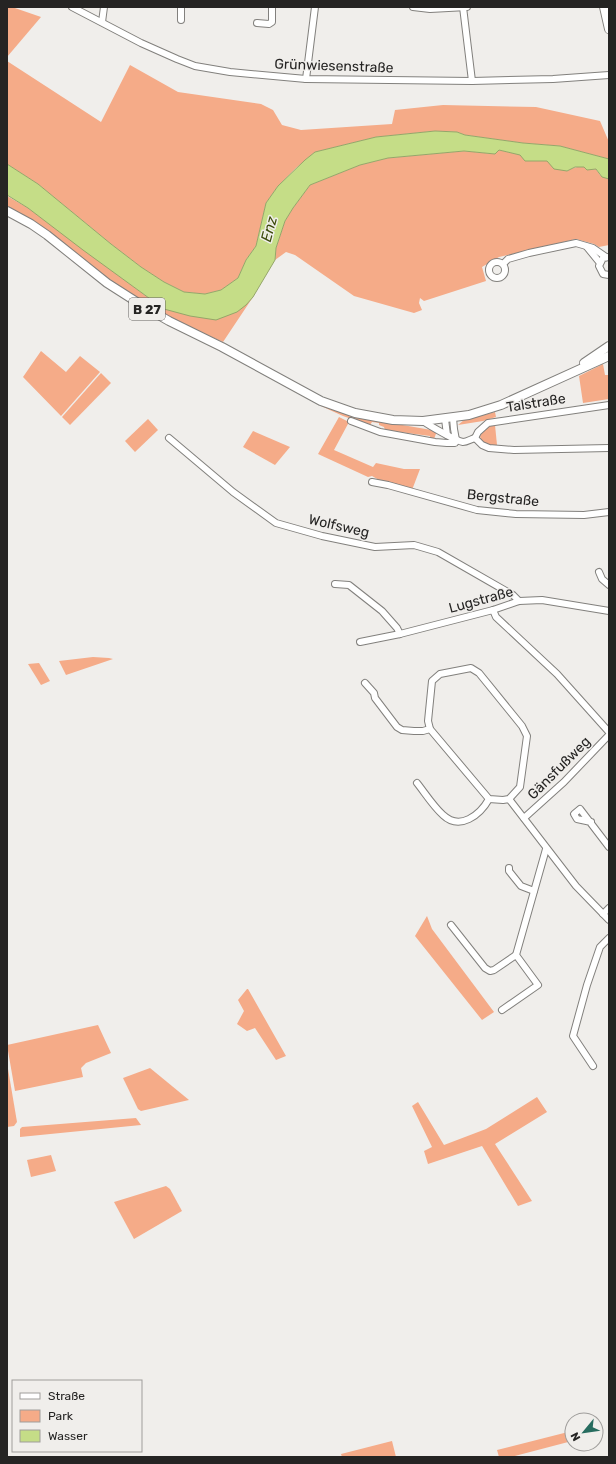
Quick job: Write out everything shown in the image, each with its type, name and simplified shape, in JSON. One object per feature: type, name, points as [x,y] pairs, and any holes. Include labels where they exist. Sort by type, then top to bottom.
[{"type":"main road","points":[[604,7],[609,29]]},
{"type":"main road","name":"B 27","points":[[7,211],[44,232],[107,283],[143,306],[316,398],[333,406],[355,413],[394,420],[423,421],[454,418],[486,411],[609,356]]},
{"type":"main road","name":"B 27","points":[[564,376],[609,346]]},
{"type":"street","name":"Grünwiesenstraße","points":[[72,7],[154,49],[195,66],[230,72],[306,79],[472,81],[553,79],[609,75]]},
{"type":"street","points":[[102,22],[104,7]]},
{"type":"street","points":[[181,7],[181,20]]},
{"type":"street","points":[[257,23],[269,24],[272,22],[272,7],[265,7]]},
{"type":"street","points":[[306,79],[315,7]]},
{"type":"street","points":[[413,7],[467,7]]},
{"type":"street","points":[[463,7],[472,81]]},
{"type":"street","points":[[503,264],[508,259],[576,243],[593,248],[607,257],[600,263]]},
{"type":"street","points":[[587,247],[600,263],[601,272],[609,276]]},
{"type":"street","name":"Talstraße","points":[[475,438],[478,432],[488,423],[609,405]]},
{"type":"street","points":[[454,418],[456,440]]},
{"type":"street","points":[[441,442],[445,433],[445,419]]},
{"type":"street","points":[[351,421],[380,432],[441,442],[455,443],[456,440]]},
{"type":"street","points":[[423,421],[456,440],[464,442],[475,438],[482,445],[489,448],[514,450],[609,448]]},
{"type":"street","name":"Wolfsweg","points":[[169,438],[233,492],[276,522],[322,536],[375,546],[414,546],[430,549],[438,552],[513,595],[519,602]]},
{"type":"street","name":"Bergstraße","points":[[372,482],[388,485],[477,510],[516,514],[584,515],[609,512]]},
{"type":"street","points":[[599,572],[602,579],[609,585]]},
{"type":"street","points":[[335,584],[348,585],[382,611],[397,628],[400,634]]},
{"type":"street","name":"Lugstraße","points":[[360,642],[400,634],[519,602],[542,600],[609,611]]},
{"type":"street","points":[[493,610],[496,617],[557,674],[609,734]]},
{"type":"street","points":[[471,668],[478,673],[522,726],[527,736],[520,787],[509,799],[489,799],[430,729],[428,721],[432,681],[440,674],[471,668]]},
{"type":"street","points":[[365,683],[374,693],[375,698],[397,727],[402,730],[423,732],[430,729]]},
{"type":"street","name":"Gänsfußweg","points":[[524,818],[564,782],[609,734]]},
{"type":"street","points":[[417,783],[443,815],[449,819],[459,822],[468,820],[484,808],[489,799]]},
{"type":"street","points":[[509,799],[576,886],[609,920]]},
{"type":"street","points":[[590,822],[609,847]]},
{"type":"street","points":[[451,925],[485,968],[490,971],[494,970],[516,955],[546,849]]},
{"type":"street","points":[[509,868],[509,871],[521,886],[534,891]]},
{"type":"street","points":[[603,914],[609,908]]},
{"type":"street","points":[[593,1066],[573,1036],[587,985],[600,947],[609,938]]},
{"type":"street","points":[[502,1010],[538,985],[516,955]]},
{"type":"green space","points":[[7,7],[12,7],[41,17],[7,57]]},
{"type":"green space","points":[[7,61],[101,122],[130,65],[178,92],[261,104],[273,110],[282,125],[301,130],[392,124],[395,110],[443,105],[536,107],[600,121],[609,142],[609,159],[560,146],[523,143],[465,135],[457,132],[435,131],[376,137],[315,152],[278,186],[266,203],[256,246],[246,260],[238,278],[221,290],[205,294],[184,292],[164,282],[141,267],[38,184],[7,164]]},
{"type":"green space","points":[[499,150],[547,161],[567,171],[580,167],[596,169],[600,175],[609,179],[609,245],[599,247],[576,239],[499,257],[482,267],[486,281],[424,301],[420,298],[419,303],[422,310],[414,313],[354,296],[295,255],[286,252],[275,260],[276,248],[285,221],[310,185],[360,165],[388,158],[464,151],[495,154]]},
{"type":"green space","points":[[7,196],[28,208],[154,302],[246,305],[253,297],[223,342],[178,322],[131,296],[7,208]]},
{"type":"green space","points":[[41,351],[66,372],[80,356],[100,372],[61,416],[23,377]]},
{"type":"green space","points":[[603,364],[605,375],[609,375],[609,399],[583,403],[579,376]]},
{"type":"green space","points":[[101,373],[111,383],[70,425],[62,417]]},
{"type":"green space","points":[[322,404],[391,423],[437,431],[434,439],[430,438],[430,436],[385,430],[384,427],[379,425],[379,423],[372,422],[368,425],[321,406]]},
{"type":"green space","points":[[495,412],[496,417],[483,421],[458,425],[464,420]]},
{"type":"green space","points":[[339,417],[349,422],[334,450],[373,467],[376,463],[404,469],[420,469],[412,490],[379,480],[372,476],[368,477],[318,454]]},
{"type":"green space","points":[[148,419],[158,430],[135,452],[125,441]]},
{"type":"green space","points":[[495,425],[497,445],[484,443],[480,436],[490,426]]},
{"type":"green space","points":[[253,431],[290,447],[275,465],[243,447]]},
{"type":"green space","points":[[93,657],[113,659],[66,675],[59,661]]},
{"type":"green space","points":[[39,663],[50,681],[41,685],[28,664]]},
{"type":"green space","points":[[427,916],[432,929],[494,1012],[482,1020],[415,936]]},
{"type":"green space","points":[[247,989],[286,1056],[276,1060],[255,1028],[247,1031],[237,1024],[244,1011],[238,1000]]},
{"type":"green space","points":[[98,1025],[111,1053],[86,1063],[81,1068],[83,1077],[15,1091],[7,1045]]},
{"type":"green space","points":[[7,1063],[17,1122],[14,1126],[7,1127]]},
{"type":"green space","points":[[150,1068],[189,1100],[141,1111],[138,1109],[123,1078]]},
{"type":"green space","points":[[537,1097],[547,1112],[495,1144],[532,1201],[518,1206],[482,1146],[428,1164],[424,1151],[432,1147],[412,1106],[418,1102],[444,1145],[486,1129]]},
{"type":"green space","points":[[136,1118],[141,1125],[20,1137],[20,1129],[22,1127]]},
{"type":"green space","points":[[51,1155],[56,1171],[31,1177],[27,1160]]},
{"type":"green space","points":[[166,1186],[170,1189],[182,1211],[134,1239],[114,1202]]},
{"type":"green space","points":[[564,1433],[564,1443],[511,1457],[499,1457],[497,1450]]},
{"type":"green space","points":[[392,1441],[396,1457],[342,1457],[341,1454]]},
{"type":"water","name":"Enz","points":[[435,131],[457,132],[465,135],[523,143],[560,146],[609,159],[609,179],[602,177],[596,169],[587,170],[584,167],[575,167],[567,171],[554,169],[547,161],[525,161],[520,155],[499,150],[495,154],[464,151],[388,158],[360,165],[310,185],[285,221],[276,248],[275,260],[253,297],[237,312],[216,320],[190,316],[164,309],[28,208],[7,195],[7,164],[38,184],[141,267],[164,282],[184,292],[205,294],[221,290],[238,278],[246,260],[256,246],[266,203],[278,186],[315,152],[376,137]]}]
